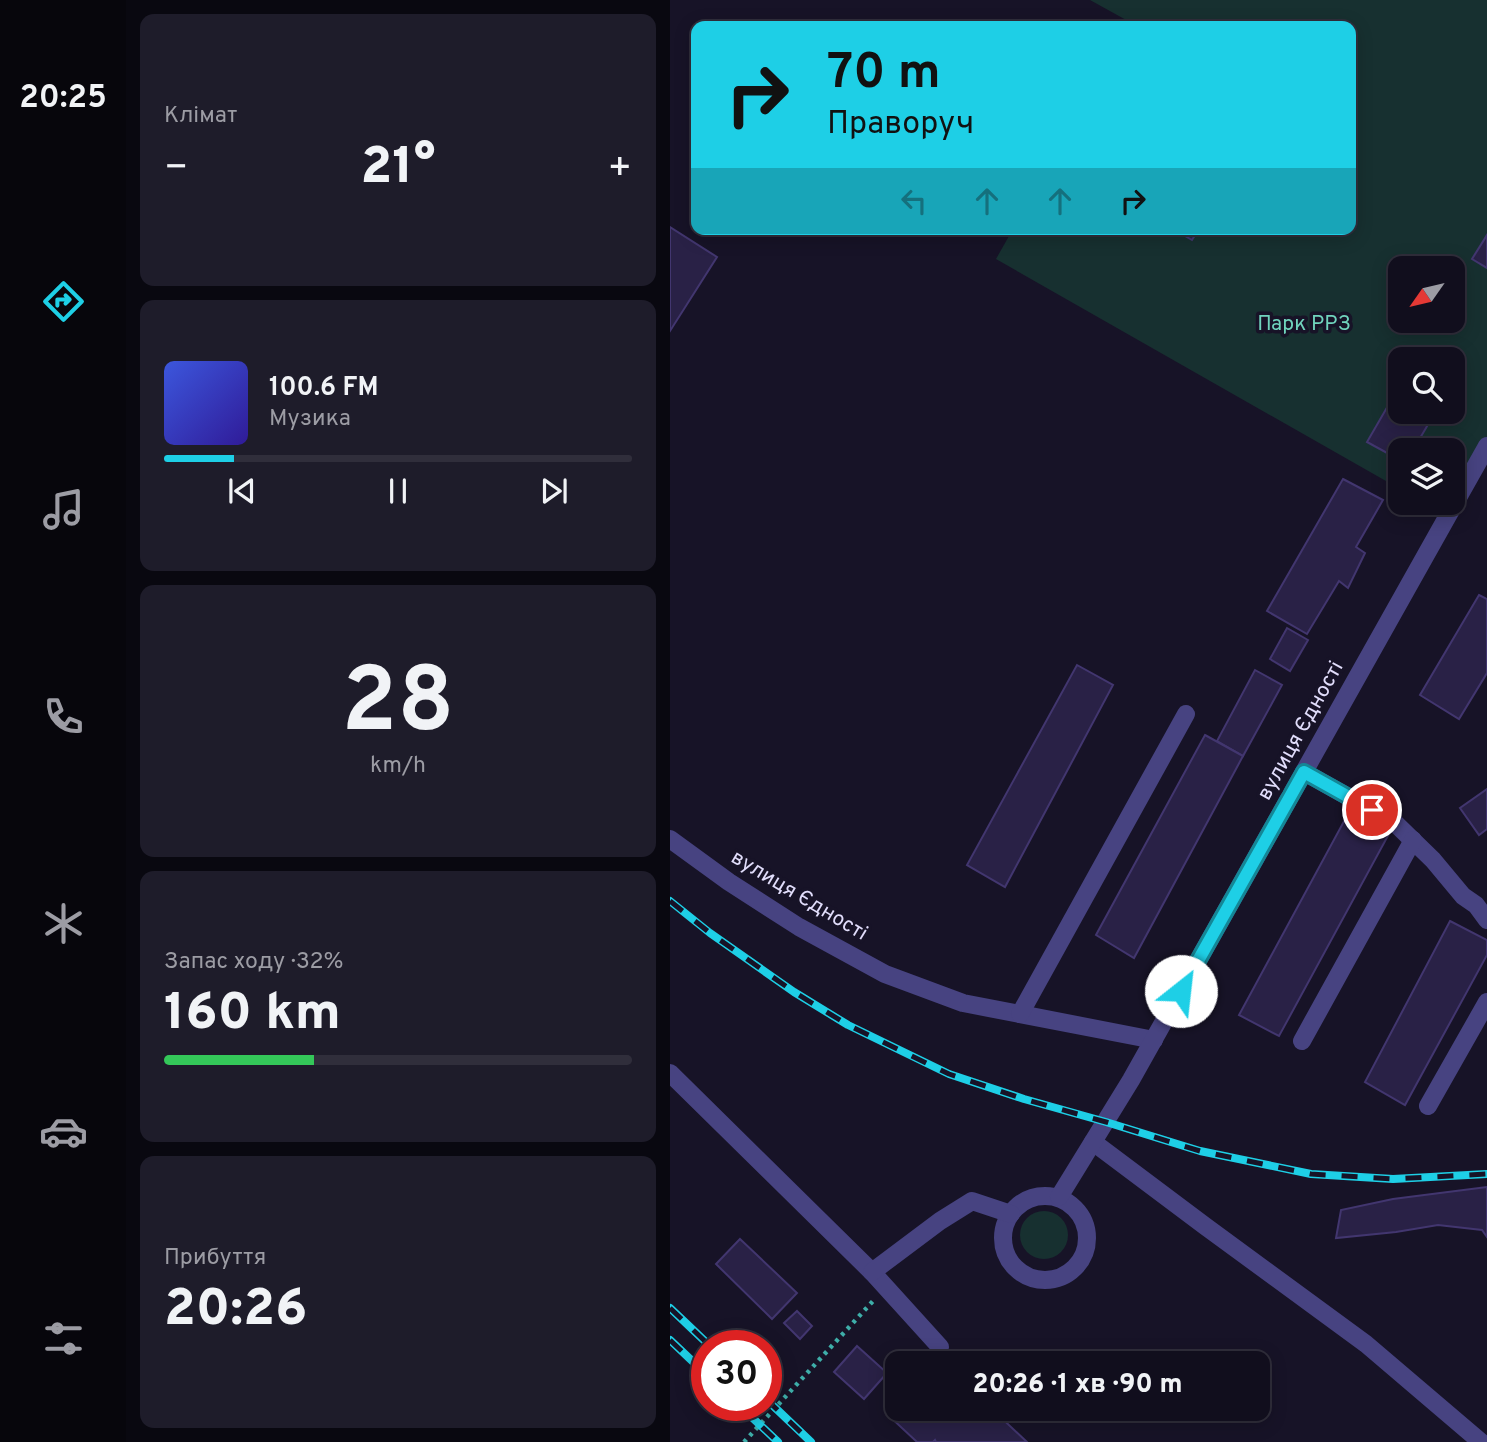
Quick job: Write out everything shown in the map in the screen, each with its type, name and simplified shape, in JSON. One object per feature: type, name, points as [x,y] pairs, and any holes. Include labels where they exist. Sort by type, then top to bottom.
[{"type":"street","name":"вулиця Єдності","points":[[1059,1197],[1154,1040],[1487,446]]},
{"type":"street","points":[[1020,1014],[1186,714]]},
{"type":"street","points":[[1304,772],[1395,823],[1433,860],[1463,896],[1483,908]]},
{"type":"street","name":"вулиця Єдності","points":[[670,839],[728,882],[885,974],[963,1003],[1154,1040]]},
{"type":"street","points":[[1302,1041],[1413,840]]},
{"type":"street","points":[[1428,1106],[1487,1002]]},
{"type":"street","points":[[670,1073],[872,1272],[940,1347]]},
{"type":"street","points":[[1093,1142],[1366,1344],[1481,1442]]},
{"type":"street","points":[[1041,1195],[1059,1197],[1072,1204],[1082,1215],[1087,1229],[1088,1244],[1082,1260],[1072,1271],[1059,1278],[1044,1281],[1030,1278],[1017,1270],[1004,1250],[1002,1235],[1011,1213],[1027,1199],[1041,1195]]},
{"type":"street","points":[[872,1272],[972,1201],[1011,1213]]},
{"type":"path","points":[[744,1442],[886,1287]]},
{"type":"green space","name":"Парк РРЗ","points":[[1090,0],[1487,0],[1487,446],[1465,485],[1465,438],[1388,438],[1388,482],[996,259],[1010,235],[1356,235],[1356,21],[1128,21]]},
{"type":"green space","points":[[1044,1211],[1053,1212],[1061,1218],[1067,1226],[1067,1244],[1061,1252],[1053,1258],[1044,1259],[1035,1258],[1027,1252],[1021,1244],[1020,1235],[1021,1226],[1027,1218],[1035,1212]]},
{"type":"building","points":[[670,227],[717,257],[670,331]]},
{"type":"building","points":[[1487,235],[1487,268],[1472,259]]},
{"type":"building","points":[[1388,406],[1388,424],[1428,424],[1420,438],[1388,438],[1388,453],[1367,442]]},
{"type":"building","points":[[1343,479],[1383,500],[1356,547],[1365,553],[1348,588],[1339,581],[1307,634],[1267,611]]},
{"type":"building","points":[[1479,595],[1487,599],[1487,673],[1459,719],[1420,695]]},
{"type":"building","points":[[1287,628],[1308,640],[1290,671],[1270,659]]},
{"type":"building","points":[[1077,665],[1113,685],[1005,887],[967,865]]},
{"type":"building","points":[[1255,670],[1282,685],[1243,756],[1217,741]]},
{"type":"building","points":[[1205,735],[1243,756],[1134,958],[1096,935]]},
{"type":"building","points":[[1487,789],[1487,829],[1479,835],[1460,808]]},
{"type":"building","points":[[1349,812],[1390,832],[1279,1036],[1239,1015]]},
{"type":"building","points":[[1450,921],[1487,940],[1487,955],[1405,1105],[1365,1082]]},
{"type":"building","points":[[1487,1187],[1487,1237],[1482,1230],[1438,1225],[1336,1238],[1341,1210],[1393,1199]]},
{"type":"building","points":[[740,1239],[797,1293],[772,1319],[716,1264]]},
{"type":"building","points":[[797,1311],[812,1326],[800,1339],[784,1323]]},
{"type":"building","points":[[857,1346],[885,1371],[885,1375],[864,1399],[834,1372]]},
{"type":"building","points":[[894,1421],[1005,1421],[1027,1442],[935,1440],[917,1442]]},
{"type":"railway","points":[[670,901],[710,933],[794,992],[848,1025],[949,1074],[1200,1151],[1311,1174],[1393,1179],[1487,1174]]},
{"type":"railway","points":[[670,1308],[693,1330]]},
{"type":"railway","points":[[670,1340],[691,1360]]},
{"type":"railway","points":[[782,1414],[811,1442]]},
{"type":"railway","points":[[756,1421],[778,1442]]},
{"type":"route","points":[[1181,991],[1304,772],[1372,810]]}]
